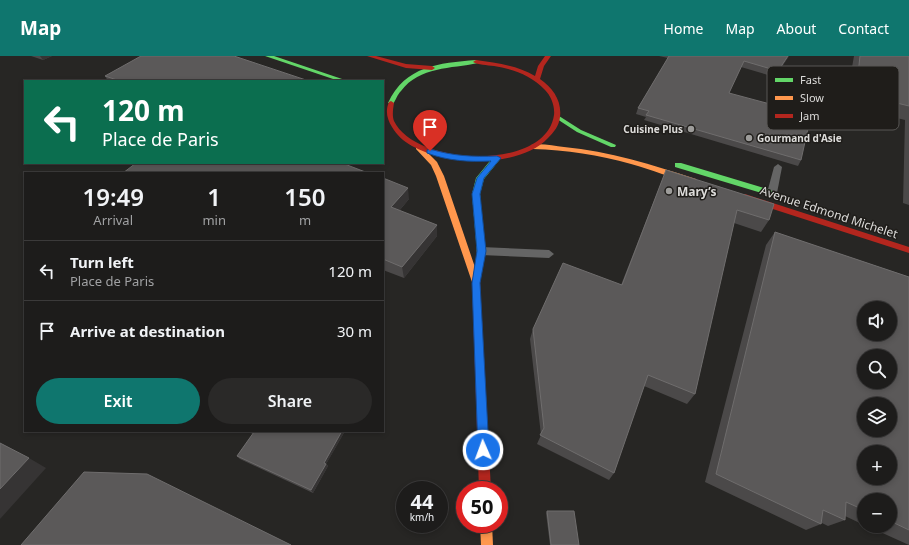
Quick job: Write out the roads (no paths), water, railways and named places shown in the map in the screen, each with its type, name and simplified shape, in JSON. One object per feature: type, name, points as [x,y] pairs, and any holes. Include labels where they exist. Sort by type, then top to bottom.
[{"type":"main road","points":[[268,56],[342,80]]},
{"type":"main road","points":[[370,56],[406,66],[432,68],[468,63],[498,65],[519,70],[537,79],[550,90],[558,103],[559,118],[553,131],[533,147],[517,154],[497,158],[469,160],[449,157],[418,147]]},
{"type":"main road","points":[[537,79],[541,66],[548,56]]},
{"type":"main road","points":[[498,65],[510,57]]},
{"type":"main road","points":[[389,105],[396,90],[412,77],[432,68]]},
{"type":"main road","points":[[384,98],[389,105],[391,120],[400,135],[418,147],[434,164],[440,176],[476,283]]},
{"type":"main road","points":[[559,118],[579,131],[620,147]]},
{"type":"main road","points":[[533,147],[570,146],[609,154],[699,183]]},
{"type":"main road","points":[[485,481],[476,283],[481,251],[476,194],[480,178],[497,158]]},
{"type":"main road","name":"Avenue Edmond Michelet","points":[[666,161],[775,194]]},
{"type":"main road","name":"Avenue Edmond Michelet","points":[[737,195],[909,250]]},
{"type":"main road","points":[[486,533],[487,545]]},
{"type":"lane","points":[[775,194],[778,167]]},
{"type":"lane","points":[[481,251],[549,254]]},
{"type":"place","name":"Cuisine Plus","points":[[691,129]]},
{"type":"place","name":"Gourmand d'Asie","points":[[749,138]]},
{"type":"place","name":"Mary’s","points":[[669,191]]}]
